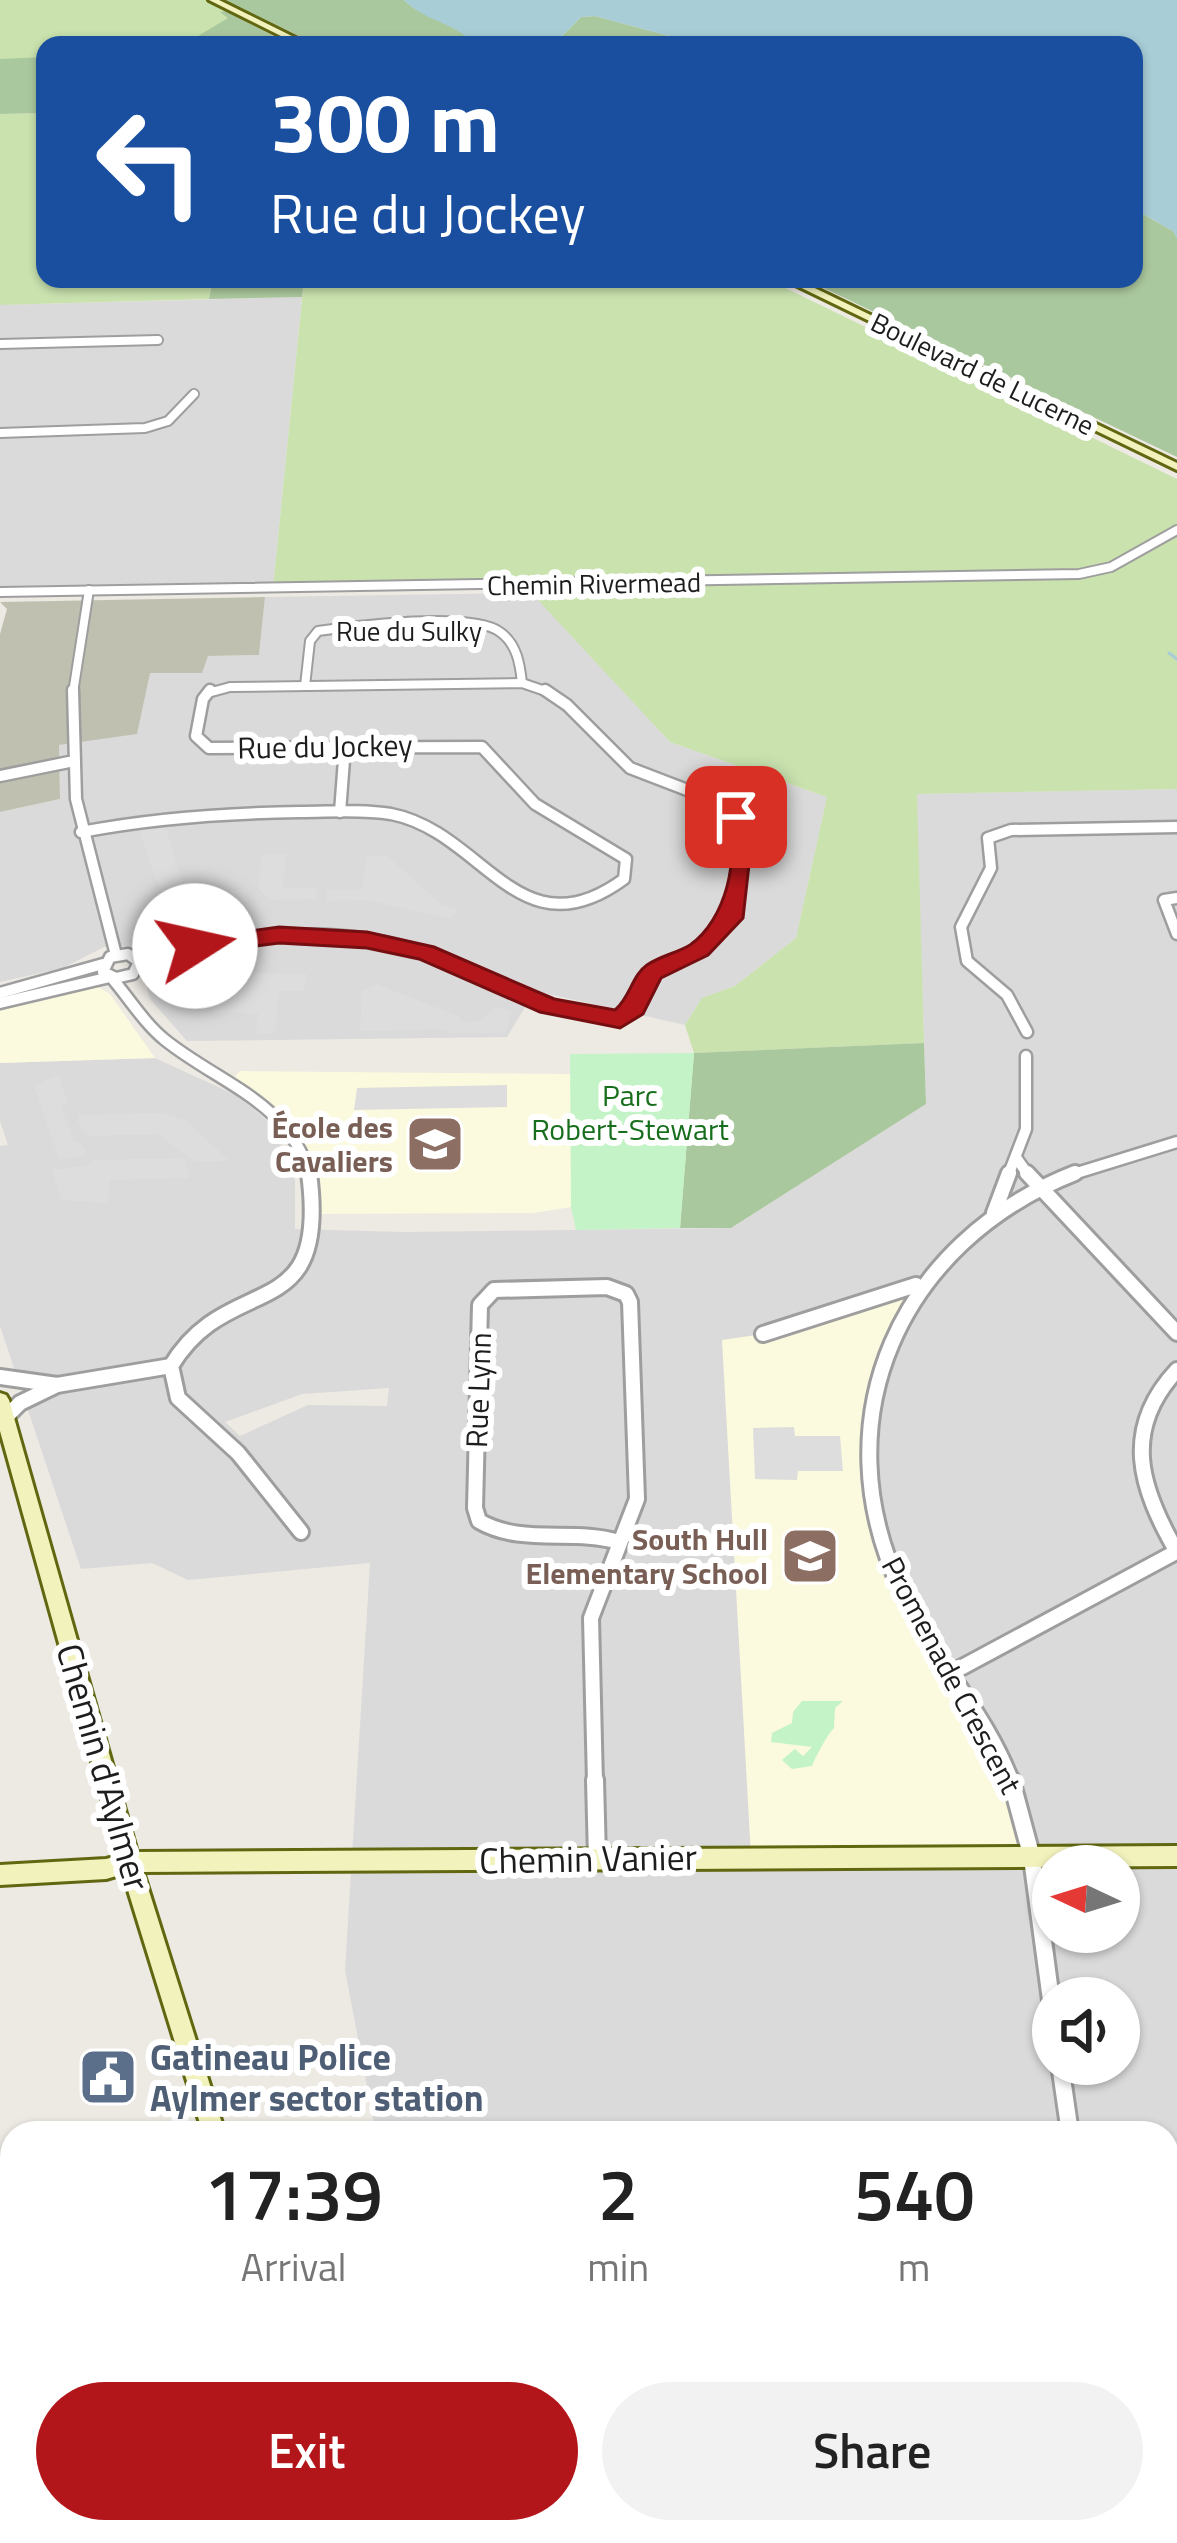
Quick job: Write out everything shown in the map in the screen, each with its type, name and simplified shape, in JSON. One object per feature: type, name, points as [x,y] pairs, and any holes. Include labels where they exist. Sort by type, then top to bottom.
[{"type":"main road","points":[[213,0],[287,36]]},
{"type":"main road","name":"Boulevard de Lucerne","points":[[807,288],[1177,467]]},
{"type":"main road","name":"Chemin d'Aylmer","points":[[2,1410],[130,1862],[210,2121]]},
{"type":"main road","name":"Chemin Vanier","points":[[0,1875],[106,1869],[130,1862],[1032,1855]]},
{"type":"main road","name":"Chemin Vanier","points":[[1140,1856],[1177,1856]]},
{"type":"street","points":[[0,344],[158,340]]},
{"type":"street","points":[[0,433],[145,428],[168,421],[194,394]]},
{"type":"street","name":"Chemin Rivermead","points":[[0,592],[1080,574],[1111,567],[1177,530]]},
{"type":"street","points":[[89,590],[70,686],[69,762],[81,832],[116,955]]},
{"type":"street","name":"Rue du Sulky","points":[[305,686],[310,640],[318,632],[454,625],[496,630],[519,653],[522,683]]},
{"type":"street","points":[[0,1003],[122,978],[137,964],[184,950],[279,935],[367,940],[425,953],[548,1006],[620,1020],[634,1008],[652,972],[699,950],[731,918],[742,829],[726,807],[627,766],[553,692],[522,683]]},
{"type":"street","name":"Rue du Jockey","points":[[81,832],[175,814],[393,814],[426,826],[483,871],[552,906],[574,906],[606,896],[624,879],[626,859],[535,804],[482,748],[209,748],[196,736],[203,699],[210,690],[522,683]]},
{"type":"street","points":[[340,812],[345,747]]},
{"type":"street","points":[[0,776],[69,762]]},
{"type":"street","points":[[1027,1032],[1007,995],[967,961],[962,927],[991,868],[988,838],[1011,830],[1177,827]]},
{"type":"street","points":[[1177,898],[1164,900],[1177,934]]},
{"type":"street","points":[[116,955],[137,964]]},
{"type":"street","points":[[0,992],[103,964],[116,955]]},
{"type":"street","points":[[2,1410],[57,1385],[171,1366],[205,1319],[276,1290],[296,1274],[312,1240],[314,1198],[296,1141],[271,1108],[163,1039],[103,964]]},
{"type":"street","points":[[137,964],[134,988],[143,1017]]},
{"type":"street","points":[[994,1214],[1026,1129],[1026,1056]]},
{"type":"street","name":"Promenade Crescent","points":[[1032,1848],[1006,1764],[893,1575],[880,1536],[869,1465],[877,1380],[917,1285],[994,1214],[1082,1171],[1177,1142]]},
{"type":"street","points":[[1017,1159],[1039,1191],[1177,1333]]},
{"type":"street","points":[[763,1334],[917,1285]]},
{"type":"street","name":"Rue Lynn","points":[[597,1858],[591,1618],[637,1499],[638,1483],[626,1294],[607,1286],[494,1290],[480,1305],[475,1508],[479,1521],[502,1532],[592,1533],[619,1541]]},
{"type":"street","points":[[171,1366],[178,1398],[189,1412],[238,1453],[302,1532]]},
{"type":"street","points":[[953,1672],[1177,1552],[1153,1510],[1141,1471],[1141,1433],[1151,1402],[1177,1370]]},
{"type":"street","points":[[0,1377],[57,1385]]},
{"type":"street","points":[[1063,2085],[1068,2121]]},
{"type":"shaded area","points":[[302,297],[273,588],[0,590],[0,305]]},
{"type":"shaded area","points":[[533,593],[670,742],[827,797],[796,938],[735,986],[702,998],[685,1025],[535,991],[507,1037],[187,1041],[150,999],[144,978],[154,965],[187,954],[184,943],[104,947],[63,968],[0,982],[0,812],[60,799],[59,745],[150,673],[201,673],[207,656],[259,655],[265,597]]},
{"type":"shaded area","points":[[265,597],[259,655],[208,656],[202,673],[150,673],[137,734],[59,745],[60,799],[0,812],[0,634],[7,609],[0,602]]},
{"type":"shaded area","points":[[1177,789],[1177,2121],[374,2121],[345,1970],[370,1563],[188,1580],[152,1563],[81,1569],[0,1326],[0,1146],[8,1145],[0,1121],[0,1063],[155,1058],[240,1097],[273,1126],[295,1180],[295,1229],[731,1228],[926,1104],[916,794]],"holes":[[[389,1388],[387,1406],[308,1405],[240,1436],[225,1422],[302,1394]]]},
{"type":"shaded area","points":[[165,826],[186,895],[245,890],[248,901],[174,910],[171,900],[164,901],[139,830]]},
{"type":"shaded area","points":[[287,853],[282,887],[317,888],[316,899],[269,900],[258,888],[262,854]]},
{"type":"shaded area","points":[[386,855],[441,904],[457,909],[451,919],[366,900],[327,901],[327,890],[361,890],[367,856]]},
{"type":"shaded area","points":[[256,973],[307,974],[304,991],[279,991],[275,1033],[256,1035],[258,1013],[215,1013],[207,1001],[205,981]]},
{"type":"shaded area","points":[[377,984],[460,1017],[459,1022],[479,1021],[497,1006],[510,1012],[508,1028],[501,1033],[360,1031],[362,991]]},
{"type":"shaded area","points":[[95,985],[110,994],[155,1058],[0,1063],[0,1011]]},
{"type":"shaded area","name":"École des Cavaliers","points":[[240,1071],[571,1074],[571,1207],[533,1213],[315,1214],[295,1141],[232,1080]]},
{"type":"shaded area","points":[[58,1075],[68,1103],[61,1106],[74,1142],[81,1142],[87,1154],[79,1157],[59,1159],[34,1085]]},
{"type":"shaded area","points":[[507,1085],[507,1107],[354,1110],[357,1088]]},
{"type":"shaded area","points":[[163,1113],[187,1121],[230,1161],[195,1162],[158,1134],[88,1136],[78,1122],[79,1115]]},
{"type":"shaded area","points":[[184,1158],[190,1178],[110,1180],[107,1203],[62,1200],[52,1170],[89,1165],[92,1160]]},
{"type":"shaded area","name":"South Hull Elementary School","points":[[917,1285],[887,1349],[869,1465],[893,1575],[988,1731],[1032,1855],[751,1856],[722,1340],[763,1334]]},
{"type":"shaded area","points":[[794,1427],[795,1436],[840,1436],[843,1471],[798,1471],[797,1480],[755,1479],[753,1428]]},
{"type":"green space","points":[[0,0],[278,0],[225,28],[196,36],[36,36],[36,62],[0,63]]},
{"type":"green space","points":[[224,0],[404,0],[466,36],[299,36]]},
{"type":"green space","points":[[227,11],[273,36],[198,36],[228,18],[220,12]]},
{"type":"green space","points":[[595,16],[669,36],[562,36],[581,17]]},
{"type":"green space","points":[[36,57],[36,113],[0,114],[0,59]]},
{"type":"green space","points":[[36,113],[36,288],[211,288],[209,299],[0,305],[0,114]]},
{"type":"green space","points":[[1143,214],[1177,238],[1177,457],[824,288],[1143,288]]},
{"type":"green space","points":[[211,288],[303,288],[302,297],[209,299]]},
{"type":"green space","points":[[303,288],[785,288],[1177,479],[1177,789],[917,794],[924,1043],[694,1053],[685,1025],[702,998],[735,986],[796,938],[827,797],[670,742],[523,584],[273,588]]},
{"type":"green space","points":[[924,1043],[926,1104],[731,1228],[680,1228],[694,1053]]},
{"type":"green space","name":"Parc Robert-Stewart","points":[[694,1053],[680,1228],[576,1230],[571,1207],[570,1054]]},
{"type":"green space","points":[[802,1701],[843,1701],[835,1708],[834,1728],[812,1766],[792,1769],[782,1760],[795,1749],[803,1756],[812,1747],[771,1742],[772,1733],[792,1723],[793,1712]]},
{"type":"water","points":[[404,0],[1177,0],[1177,238],[1143,214],[1143,36],[669,36],[595,16],[581,17],[562,36],[465,36]]},
{"type":"waterway","points":[[1169,653],[1177,659]]},
{"type":"place","name":"École des Cavaliers","points":[[435,1144]]},
{"type":"place","name":"South Hull Elementary School","points":[[810,1556]]},
{"type":"place","name":"Gatineau Police Aylmer sector station","points":[[108,2077]]},
{"type":"route","points":[[195,946],[279,935],[367,940],[425,953],[548,1006],[620,1020],[634,1008],[652,972],[699,950],[731,918],[741,860],[742,829],[736,817]]}]
